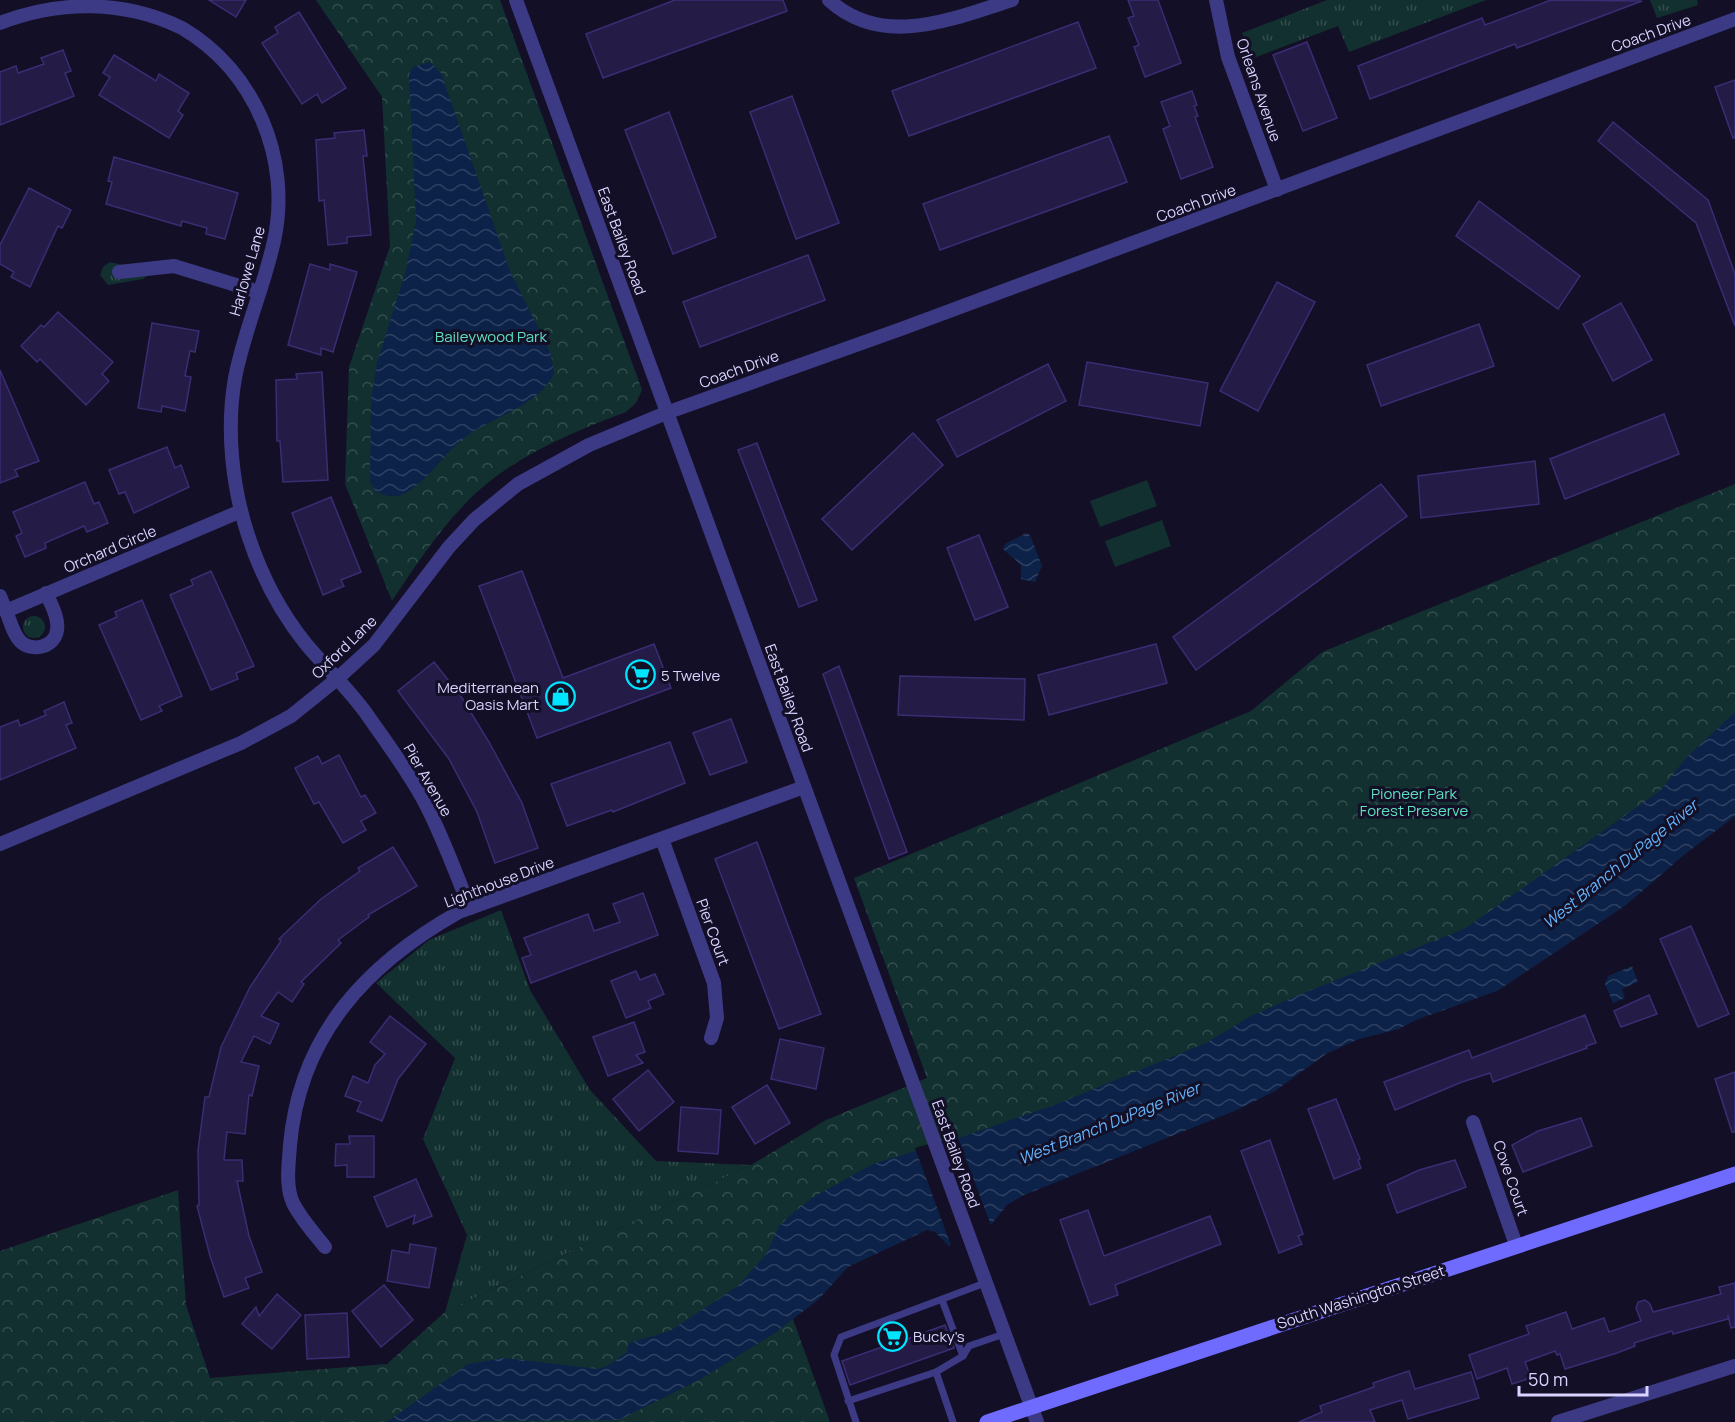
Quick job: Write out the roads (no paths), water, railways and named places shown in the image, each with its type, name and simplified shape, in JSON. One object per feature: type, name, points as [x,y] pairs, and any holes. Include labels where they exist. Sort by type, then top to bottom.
[{"type":"main road","name":"South Washington Street","points":[[987,1422],[1034,1415],[1516,1245],[1735,1174]]},
{"type":"street","name":"East Bailey Road","points":[[516,0],[1034,1415]]},
{"type":"street","points":[[829,0],[848,14],[873,24],[909,28],[929,25],[1012,0]]},
{"type":"street","name":"Orleans Avenue","points":[[1216,0],[1228,57],[1277,190]]},
{"type":"street","name":"Harlowe Lane","points":[[0,23],[35,9],[62,4],[90,3],[126,7],[175,25],[221,58],[238,79],[259,113],[276,159],[278,222],[241,351],[232,413],[234,463],[241,511],[256,557],[276,600],[306,643],[338,680]]},
{"type":"street","name":"Coach Drive","points":[[666,413],[1277,190],[1735,19]]},
{"type":"street","points":[[119,272],[174,266],[259,292]]},
{"type":"street","name":"Oxford Lane","points":[[0,844],[241,743],[291,716],[338,680],[374,645],[449,547],[497,499],[542,470],[589,445],[666,413]]},
{"type":"street","name":"Orchard Circle","points":[[6,611],[241,511]]},
{"type":"street","points":[[0,596],[21,642],[28,647],[42,647],[54,639],[58,629],[57,620],[46,593]]},
{"type":"street","name":"Pier Avenue","points":[[338,680],[365,712],[423,800],[470,908]]},
{"type":"street","name":"Lighthouse Drive","points":[[325,1247],[300,1215],[289,1190],[291,1131],[306,1073],[324,1037],[342,1008],[375,969],[411,940],[470,908],[804,787]]},
{"type":"street","name":"Pier Court","points":[[662,839],[714,983],[717,1018],[711,1038]]},
{"type":"street","name":"Cove Court","points":[[1473,1122],[1516,1245]]},
{"type":"street","points":[[1558,1422],[1735,1366]]},
{"type":"lane","points":[[856,1422],[834,1355],[841,1337],[985,1283]]},
{"type":"lane","points":[[942,1300],[963,1356]]},
{"type":"lane","points":[[848,1401],[936,1372],[963,1356],[969,1346],[1004,1334]]},
{"type":"lane","points":[[936,1372],[953,1422]]},
{"type":"water","points":[[430,62],[441,73],[510,271],[551,354],[554,374],[537,395],[464,438],[414,488],[402,495],[390,496],[375,491],[370,481],[371,400],[377,363],[406,270],[416,221],[409,74],[413,67]]},
{"type":"water","points":[[1026,533],[1030,535],[1042,566],[1035,582],[1021,579],[1021,565],[1003,549],[1005,544]]},
{"type":"water","name":"West Branch DuPage River","points":[[1735,712],[1735,816],[1684,855],[1626,905],[1497,991],[1416,1020],[1399,1029],[1359,1039],[1326,1054],[1275,1091],[1237,1110],[1024,1195],[1007,1205],[989,1227],[949,1246],[935,1232],[927,1230],[848,1267],[819,1299],[775,1333],[701,1379],[619,1420],[387,1422],[468,1364],[504,1358],[598,1369],[609,1365],[627,1352],[629,1343],[670,1331],[738,1286],[767,1253],[779,1226],[794,1212],[815,1196],[873,1164],[965,1136],[1057,1104],[1206,1043],[1249,1017],[1289,999],[1466,928],[1661,790],[1686,758]]},
{"type":"water","points":[[1632,966],[1638,982],[1622,989],[1625,998],[1613,1003],[1605,984],[1608,976]]},
{"type":"place","name":"5 Twelve","points":[[640,675]]},
{"type":"place","name":"Mediterranean Oasis Mart","points":[[560,696]]},
{"type":"place","name":"Bucky's","points":[[892,1336]]},
{"type":"park label","name":"Baileywood Park","points":[[491,336]]},
{"type":"park label","name":"Pioneer Park Forest Preserve","points":[[1414,802]]}]
